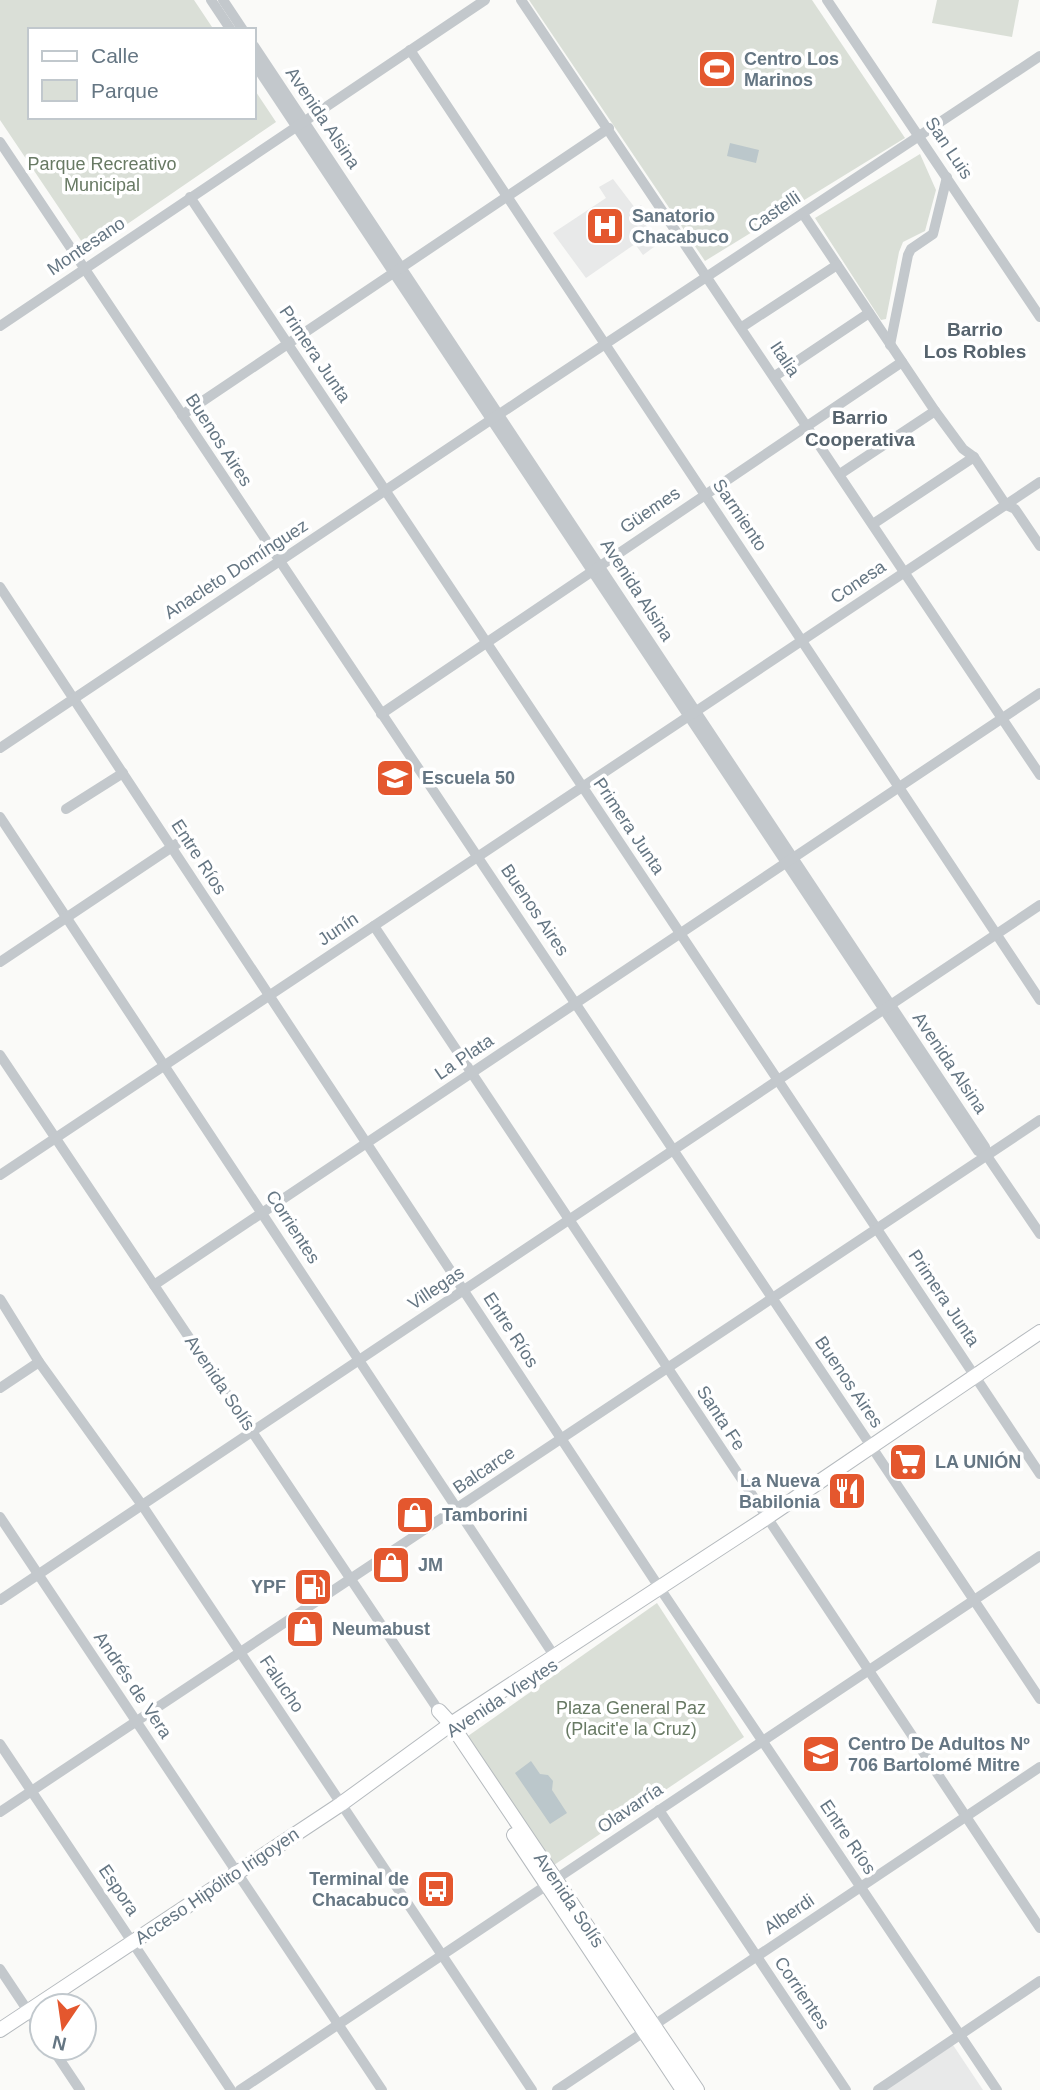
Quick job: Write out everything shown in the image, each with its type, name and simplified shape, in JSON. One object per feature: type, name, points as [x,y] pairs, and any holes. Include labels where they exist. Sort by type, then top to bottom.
[{"type":"main road","name":"Avenida Vieytes","points":[[977,1380],[1040,1332]]},
{"type":"main road","name":"Avenida Vieytes","points":[[451,1729],[555,1657],[767,1520],[872,1448],[1040,1343]]},
{"type":"main road","name":"Avenida Vieytes","points":[[433,1739],[661,1589]]},
{"type":"main road","name":"Avenida Solís","points":[[439,1712],[649,2029],[697,2090]]},
{"type":"main road","name":"Acceso Hipólito Irigoyen","points":[[57,1992],[341,1804],[433,1739]]},
{"type":"main road","name":"Acceso Hipólito Irigoyen","points":[[0,2030],[28,2011]]},
{"type":"main road","name":"Avenida Solís","points":[[649,2029],[683,2090]]},
{"type":"street","points":[[211,0],[231,28]]},
{"type":"street","points":[[223,0],[242,28]]},
{"type":"street","name":"Montesano","points":[[0,326],[485,0]]},
{"type":"street","name":"Italia","points":[[521,0],[710,278],[1040,775]]},
{"type":"street","name":"San Luis","points":[[827,0],[1040,317]]},
{"type":"street","name":"Avenida Alsina","points":[[256,49],[300,123],[887,1007],[985,1147],[987,1156],[1040,1234]]},
{"type":"street","name":"Sarmiento","points":[[410,50],[1040,1000]]},
{"type":"street","name":"Castelli","points":[[496,418],[1040,56]]},
{"type":"street","name":"Avenida Alsina","points":[[256,66],[300,123]]},
{"type":"street","points":[[182,415],[609,128]]},
{"type":"street","name":"Buenos Aires","points":[[0,142],[1040,1699]]},
{"type":"street","points":[[890,345],[908,255],[911,248],[933,233],[947,177]]},
{"type":"street","name":"Primera Junta","points":[[190,197],[1040,1474]]},
{"type":"street","points":[[803,214],[935,411],[963,449],[974,457],[1006,505],[1015,509],[1040,546]]},
{"type":"street","points":[[742,327],[837,265]]},
{"type":"street","points":[[775,376],[869,313]]},
{"type":"street","name":"Güemes","points":[[381,714],[485,641],[902,362]]},
{"type":"street","points":[[840,474],[935,411]]},
{"type":"street","name":"Anacleto Domínguez","points":[[0,748],[496,418]]},
{"type":"street","points":[[873,524],[974,457]]},
{"type":"street","name":"Conesa","points":[[693,714],[1040,482]]},
{"type":"street","name":"Entre Ríos","points":[[0,587],[123,773],[175,845],[270,996],[661,1589],[997,2090]]},
{"type":"street","name":"La Plata","points":[[154,1285],[1040,693]]},
{"type":"street","name":"Junín","points":[[0,1175],[693,714]]},
{"type":"street","points":[[66,809],[123,773]]},
{"type":"street","name":"Corrientes","points":[[0,817],[555,1657]]},
{"type":"street","points":[[0,962],[175,845]]},
{"type":"street","name":"Villegas","points":[[0,1600],[1040,905]]},
{"type":"street","name":"Santa Fe","points":[[374,926],[1040,1928]]},
{"type":"street","name":"Avenida Solís","points":[[0,1055],[439,1712]]},
{"type":"street","name":"Balcarce","points":[[0,1812],[1040,1120]]},
{"type":"street","name":"Falucho","points":[[0,1299],[39,1362],[142,1506],[532,2090]]},
{"type":"street","points":[[0,1388],[39,1362]]},
{"type":"street","name":"Andrés de Vera","points":[[0,1517],[382,2090]]},
{"type":"street","name":"Olavarría","points":[[240,2090],[1040,1556]]},
{"type":"street","name":"Espora","points":[[0,1744],[231,2090]]},
{"type":"street","name":"Alberdi","points":[[557,2090],[1040,1767]]},
{"type":"street","name":"Corrientes","points":[[659,1810],[846,2090]]},
{"type":"street","points":[[0,1969],[28,2011]]},
{"type":"street","points":[[878,2090],[1040,1982]]},
{"type":"street","points":[[61,2062],[80,2090]]},
{"type":"shaded area","points":[[730,143],[759,150],[756,163],[727,156]]},
{"type":"shaded area","name":"Sanatorio Chacabuco","points":[[613,179],[635,208],[641,205],[647,215],[642,219],[658,244],[643,255],[635,244],[586,278],[553,233],[606,198],[599,187]]},
{"type":"shaded area","points":[[531,1761],[540,1774],[548,1775],[553,1781],[552,1790],[567,1813],[550,1824],[515,1773]]},
{"type":"shaded area","points":[[953,2045],[983,2090],[886,2090]]},
{"type":"green space","name":"Parque Recreativo Municipal","points":[[0,0],[194,0],[213,28],[28,28],[28,119],[256,119],[256,92],[276,122],[88,251],[0,120]]},
{"type":"green space","name":"Centro Los Marinos","points":[[529,0],[812,0],[905,138],[705,261]]},
{"type":"green space","points":[[937,0],[1019,0],[1012,37],[932,23]]},
{"type":"green space","points":[[920,154],[936,190],[925,231],[903,242],[886,319],[881,320],[815,218]]},
{"type":"green space","name":"Plaza General Paz (Placit'e la Cruz)","points":[[657,1603],[744,1737],[554,1865],[468,1736]]},
{"type":"place","name":"Centro Los Marinos","points":[[717,69]]},
{"type":"place","name":"Sanatorio Chacabuco","points":[[605,226]]},
{"type":"place","name":"Escuela 50","points":[[395,778]]},
{"type":"place","name":"LA UNIÓN","points":[[908,1462]]},
{"type":"place","name":"La Nueva Babilonia","points":[[847,1491]]},
{"type":"place","name":"Tamborini","points":[[415,1515]]},
{"type":"place","name":"JM","points":[[391,1565]]},
{"type":"place","name":"YPF","points":[[313,1587]]},
{"type":"place","name":"Neumabust","points":[[305,1629]]},
{"type":"place","name":"Centro De Adultos Nº 706 Bartolomé Mitre","points":[[821,1754]]},
{"type":"place","name":"Terminal de Chacabuco","points":[[436,1889]]},
{"type":"district","name":"Barrio Los Robles","points":[[975,340]]},
{"type":"district","name":"Barrio Cooperativa","points":[[860,428]]}]
